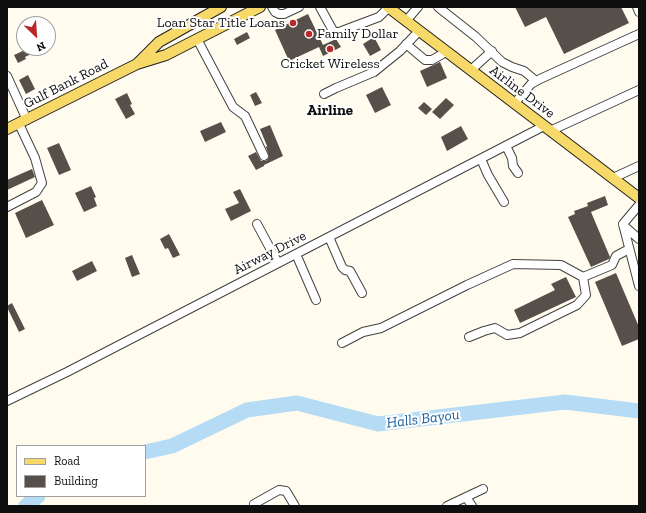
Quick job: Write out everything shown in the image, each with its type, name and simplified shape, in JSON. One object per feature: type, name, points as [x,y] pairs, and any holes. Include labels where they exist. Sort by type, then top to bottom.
[{"type":"main road","name":"Gulf Bank Road","points":[[137,64],[159,42],[221,7]]},
{"type":"main road","name":"Gulf Bank Road","points":[[7,129],[137,64],[166,55],[260,7]]},
{"type":"main road","name":"Airline Drive","points":[[388,7],[639,198]]},
{"type":"street","points":[[272,7],[275,12],[279,14],[284,14],[299,7]]},
{"type":"street","points":[[320,7],[335,32],[339,32],[379,17],[388,7]]},
{"type":"street","points":[[406,21],[418,7]]},
{"type":"street","points":[[438,7],[476,37],[502,62],[524,71],[536,81]]},
{"type":"street","points":[[637,7],[639,12]]},
{"type":"street","points":[[324,94],[374,72],[384,65],[419,30]]},
{"type":"street","points":[[514,104],[531,84],[536,81],[639,34]]},
{"type":"street","points":[[197,39],[233,107],[245,116],[264,156]]},
{"type":"street","points":[[406,44],[425,60],[432,60],[446,52]]},
{"type":"street","points":[[471,70],[492,51]]},
{"type":"street","points":[[7,76],[42,183],[36,192],[7,207]]},
{"type":"street","name":"Airway Drive","points":[[7,402],[506,146],[639,90]]},
{"type":"street","points":[[506,146],[512,158],[513,166],[518,174]]},
{"type":"street","points":[[481,159],[488,175],[504,202]]},
{"type":"street","points":[[613,178],[639,166]]},
{"type":"street","points":[[622,224],[639,205]]},
{"type":"street","points":[[257,224],[278,263]]},
{"type":"street","points":[[622,224],[639,240]]},
{"type":"street","points":[[622,224],[639,286]]},
{"type":"street","points":[[329,237],[342,267],[350,272],[362,293]]},
{"type":"street","points":[[583,277],[612,265],[616,256],[629,249]]},
{"type":"street","points":[[296,254],[316,300]]},
{"type":"street","points":[[342,343],[363,332],[381,328],[513,264],[562,265],[583,277]]},
{"type":"street","points":[[468,337],[484,330],[495,328],[507,335],[520,333],[577,305],[586,295],[583,277]]},
{"type":"street","points":[[447,506],[483,489]]},
{"type":"street","points":[[254,504],[279,490],[286,491],[295,506]]},
{"type":"street","points":[[466,497],[472,506]]},
{"type":"building","points":[[515,7],[621,7],[629,23],[564,54],[546,17],[525,27]]},
{"type":"building","points":[[308,14],[323,45],[336,39],[341,47],[323,56],[319,47],[289,61],[275,30]]},
{"type":"building","points":[[247,32],[250,38],[237,45],[234,39]]},
{"type":"building","points":[[374,37],[381,50],[370,56],[363,44]]},
{"type":"building","points":[[14,55],[27,56],[25,57],[26,59],[18,63]]},
{"type":"building","points":[[440,62],[447,78],[427,87],[420,71]]},
{"type":"building","points":[[28,75],[35,89],[26,94],[19,80]]},
{"type":"building","points":[[382,87],[391,105],[375,113],[366,95]]},
{"type":"building","points":[[256,92],[262,103],[255,106],[250,95]]},
{"type":"building","points":[[127,93],[132,104],[130,105],[135,114],[126,119],[115,99]]},
{"type":"building","points":[[446,98],[454,105],[440,119],[432,112]]},
{"type":"building","points":[[424,102],[432,109],[426,115],[418,108]]},
{"type":"building","points":[[221,122],[226,132],[205,142],[200,131]]},
{"type":"building","points":[[270,125],[283,156],[256,170],[248,156],[256,152],[261,161],[266,161],[268,159],[269,156],[267,146],[260,129]]},
{"type":"building","points":[[461,126],[468,139],[447,151],[441,137]]},
{"type":"building","points":[[59,143],[71,170],[59,175],[47,148]]},
{"type":"building","points":[[32,169],[35,177],[7,190],[7,180]]},
{"type":"building","points":[[91,186],[96,197],[94,198],[97,206],[84,212],[75,193]]},
{"type":"building","points":[[240,189],[251,211],[231,221],[225,209],[239,203],[233,192]]},
{"type":"building","points":[[605,196],[608,205],[591,212],[610,257],[609,259],[591,267],[568,217],[575,214],[574,211],[588,206],[587,203]]},
{"type":"building","points":[[42,200],[54,225],[26,238],[15,213]]},
{"type":"building","points":[[169,234],[180,255],[173,258],[168,248],[165,249],[160,239]]},
{"type":"building","points":[[132,255],[140,274],[132,277],[125,258]]},
{"type":"building","points":[[92,261],[97,271],[77,281],[72,271]]},
{"type":"building","points":[[616,273],[639,327],[639,339],[622,346],[595,282]]},
{"type":"building","points":[[566,277],[576,297],[520,323],[514,310],[555,290],[551,284]]},
{"type":"building","points":[[12,303],[25,329],[19,332],[7,307]]},
{"type":"waterway","name":"Halls Bayou","points":[[146,452],[172,446],[247,410],[297,403],[378,424],[565,402],[639,411]]},
{"type":"waterway","name":"Halls Bayou","points":[[26,506],[37,497]]},
{"type":"place","name":"Loan Star Title Loans","points":[[293,23]]},
{"type":"place","name":"Family Dollar","points":[[309,34]]},
{"type":"place","name":"Cricket Wireless","points":[[330,49]]},
{"type":"district","name":"Airline","points":[[330,111]]}]
